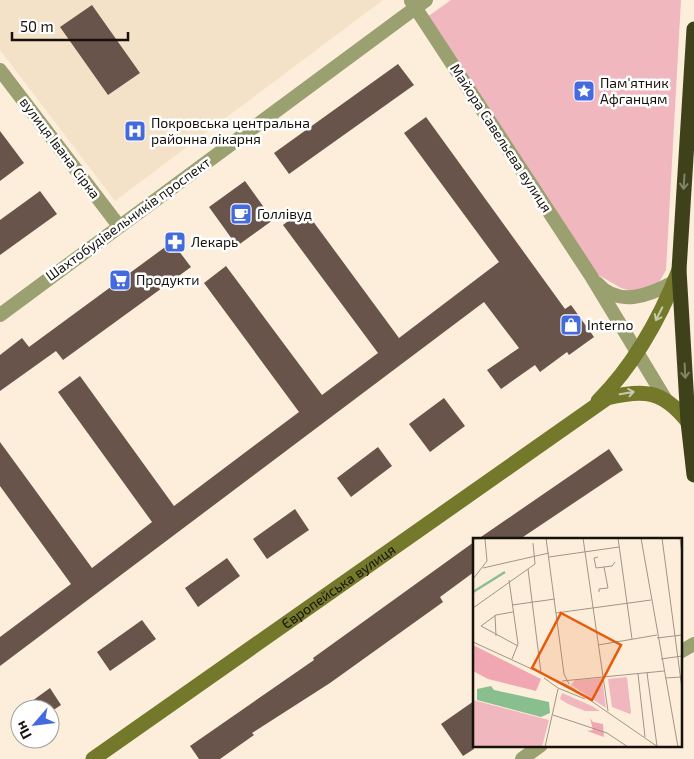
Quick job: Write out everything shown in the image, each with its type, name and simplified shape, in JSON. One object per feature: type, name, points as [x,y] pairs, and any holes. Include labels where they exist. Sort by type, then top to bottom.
[{"type":"highway","points":[[694,29],[676,276],[691,424],[694,475]]},
{"type":"highway","points":[[676,276],[694,256]]},
{"type":"street","name":"Шахтобудівельників проспект","points":[[0,314],[417,3]]},
{"type":"street","name":"Майора Савельєва вулиця","points":[[417,3],[591,276],[666,400]]},
{"type":"street","name":"вулиця Івана Сірка","points":[[0,70],[119,226]]},
{"type":"street","name":"Майора Савельєва вулиця","points":[[591,276],[600,286],[625,297],[639,298],[654,293],[676,276]]},
{"type":"street","name":"Європейська вулиця","points":[[584,414],[604,394],[638,352],[654,326],[676,276]]},
{"type":"street","name":"Європейська вулиця","points":[[93,759],[606,398],[634,392],[652,394],[666,400],[691,424]]},
{"type":"street","points":[[682,651],[694,644]]},
{"type":"street","points":[[522,759],[540,746]]},
{"type":"shaded area","name":"Покровська центральна районна лікарня","points":[[0,0],[383,0],[115,201],[0,50]]},
{"type":"shaded area","points":[[451,0],[681,0],[666,270],[657,286],[634,292],[621,288],[588,269],[423,20]]},
{"type":"building","points":[[92,5],[140,73],[108,95],[60,27]]},
{"type":"building","points":[[398,64],[414,85],[289,174],[274,153]]},
{"type":"building","points":[[426,117],[565,309],[571,305],[594,337],[569,355],[567,352],[540,372],[535,365],[501,389],[487,370],[519,348],[484,302],[0,666],[0,637],[71,584],[0,486],[0,442],[92,568],[152,522],[58,392],[80,376],[174,506],[299,412],[204,283],[226,266],[322,395],[378,353],[283,225],[304,209],[399,338],[499,262],[404,133]]},
{"type":"building","points":[[0,131],[24,163],[0,181]]},
{"type":"building","name":"Голлівуд","points":[[245,181],[273,220],[237,246],[209,207]]},
{"type":"building","points":[[40,191],[57,214],[0,255],[0,220]]},
{"type":"building","points":[[172,242],[191,267],[63,360],[56,351],[0,391],[0,355],[22,338],[29,347]]},
{"type":"building","points":[[444,398],[465,426],[430,452],[409,424]]},
{"type":"building","points":[[378,447],[392,466],[351,497],[337,478]]},
{"type":"building","points":[[609,449],[623,470],[521,538],[479,538]]},
{"type":"building","points":[[295,509],[309,530],[267,559],[253,539]]},
{"type":"building","points":[[473,543],[473,573],[440,597],[443,602],[330,683],[252,733],[254,735],[220,759],[199,759],[190,746],[314,660],[313,658]]},
{"type":"building","points":[[227,558],[240,576],[198,607],[185,588]]},
{"type":"building","points":[[142,620],[156,639],[110,671],[97,652]]},
{"type":"building","points":[[50,688],[57,699],[35,699]]},
{"type":"building","points":[[473,702],[474,749],[463,756],[441,724]]},
{"type":"place","name":"Пам'ятник Афганцям","points":[[584,91]]},
{"type":"place","name":"Покровська центральна районна лікарня","points":[[135,131]]},
{"type":"place","name":"Голлівуд","points":[[241,214]]},
{"type":"place","name":"Лекарь","points":[[175,242]]},
{"type":"place","name":"Продукти","points":[[120,280]]},
{"type":"place","name":"Interno","points":[[571,325]]}]
